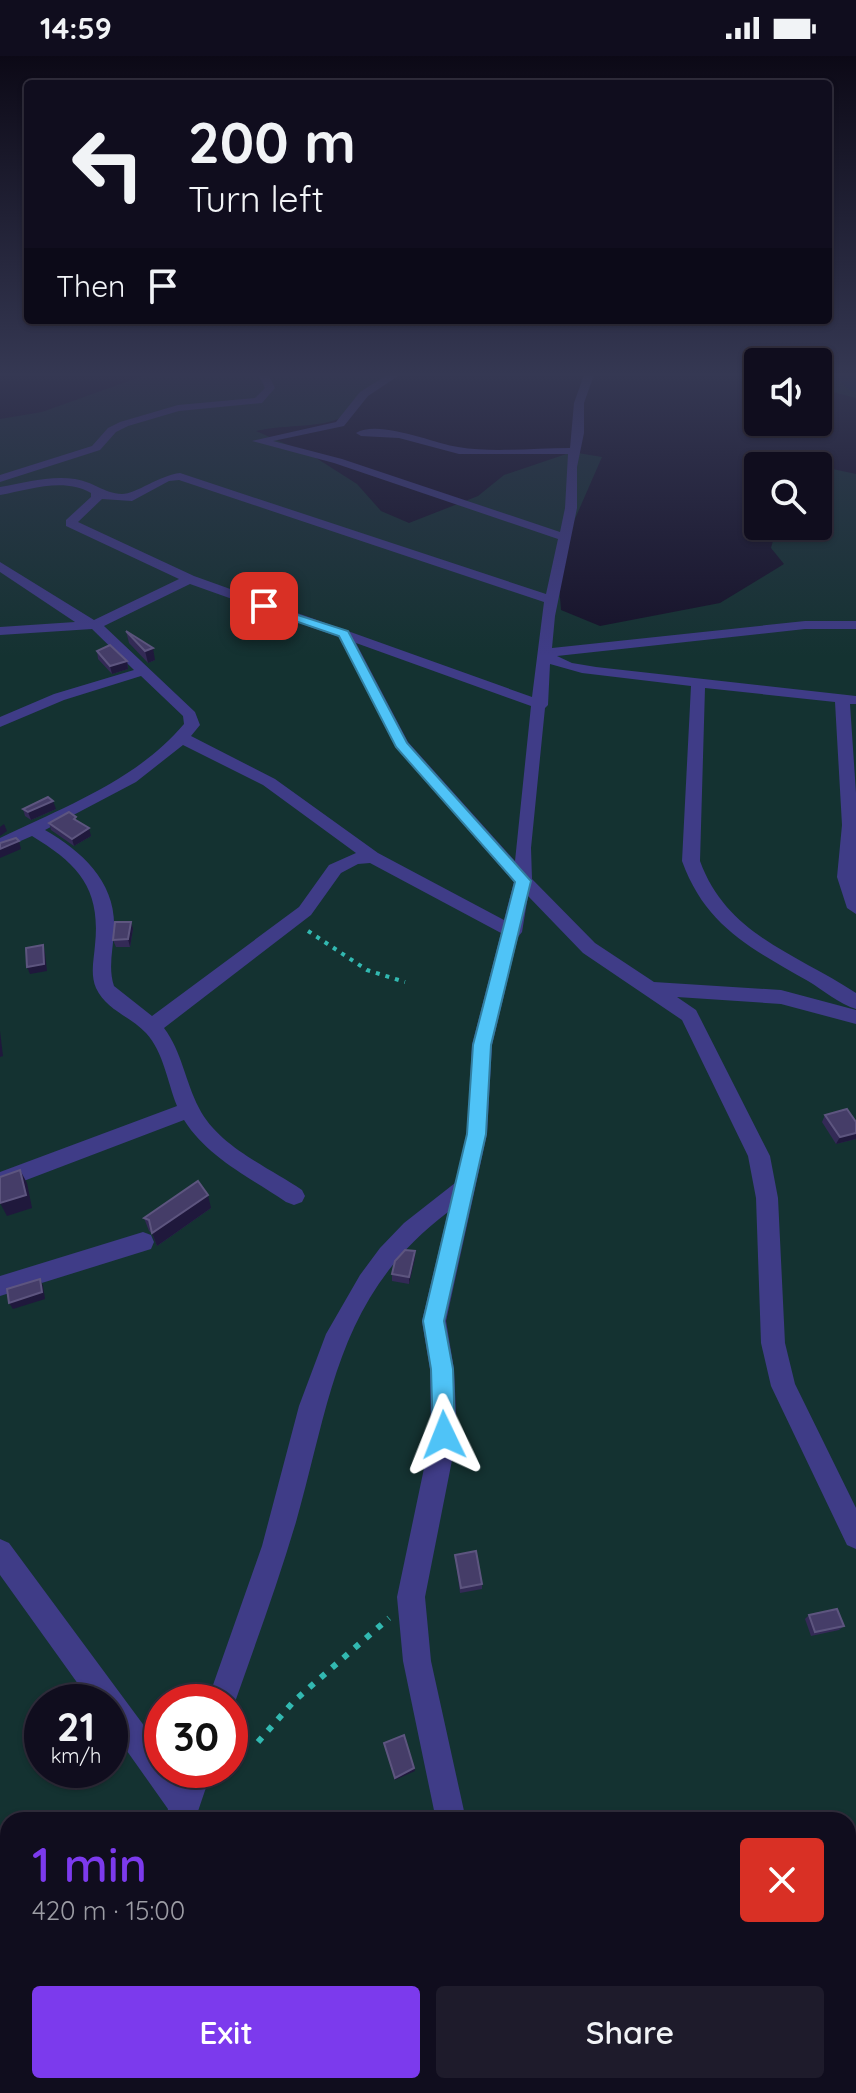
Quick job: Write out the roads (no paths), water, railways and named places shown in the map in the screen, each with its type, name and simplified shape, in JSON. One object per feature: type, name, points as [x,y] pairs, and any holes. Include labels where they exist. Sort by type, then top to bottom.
[{"type":"street","points":[[0,479],[37,467]]},
{"type":"street","points":[[356,467],[566,538]]},
{"type":"street","points":[[449,1812],[429,1728],[411,1597],[444,1435],[442,1369],[434,1321],[477,1134],[482,1045],[513,932],[523,881],[523,848],[551,600],[566,538],[573,467]]},
{"type":"street","points":[[0,491],[75,482],[90,486],[99,495],[128,498],[166,478],[180,476],[551,600]]},
{"type":"street","points":[[99,495],[72,518],[70,523],[75,528],[160,562],[189,579],[541,705]]},
{"type":"street","points":[[0,566],[82,621],[95,625],[190,715],[192,725],[183,738],[135,774],[0,845]]},
{"type":"street","points":[[0,631],[95,625],[189,579]]},
{"type":"street","points":[[545,653],[805,625],[856,625]]},
{"type":"street","points":[[344,634],[401,744],[523,881],[589,948],[689,1015],[759,1156],[767,1198],[773,1343],[783,1386],[856,1536]]},
{"type":"street","points":[[545,653],[552,661],[564,666],[849,699],[850,825],[846,877],[856,908]]},
{"type":"street","points":[[0,722],[59,697],[144,671]]},
{"type":"street","points":[[698,683],[691,861],[695,883],[710,904],[737,929],[856,1002]]},
{"type":"street","points":[[183,738],[199,749],[269,782],[372,857],[513,932]]},
{"type":"street","points":[[32,829],[73,852],[97,883],[103,916],[105,945],[101,964],[105,989],[135,1017],[152,1026],[175,1059],[189,1110],[214,1140],[294,1196]]},
{"type":"street","points":[[152,1026],[292,922],[314,901],[335,869],[354,859],[372,857]]},
{"type":"street","points":[[654,989],[781,997],[856,1017]]},
{"type":"street","points":[[0,1181],[189,1110]]},
{"type":"street","points":[[227,1684],[282,1524],[311,1403],[336,1342],[383,1258],[427,1215],[465,1188]]},
{"type":"street","points":[[0,1286],[143,1242]]},
{"type":"street","points":[[0,1552],[97,1684]]},
{"type":"street","points":[[128,1730],[181,1812]]},
{"type":"street","points":[[181,1812],[190,1788]]}]
